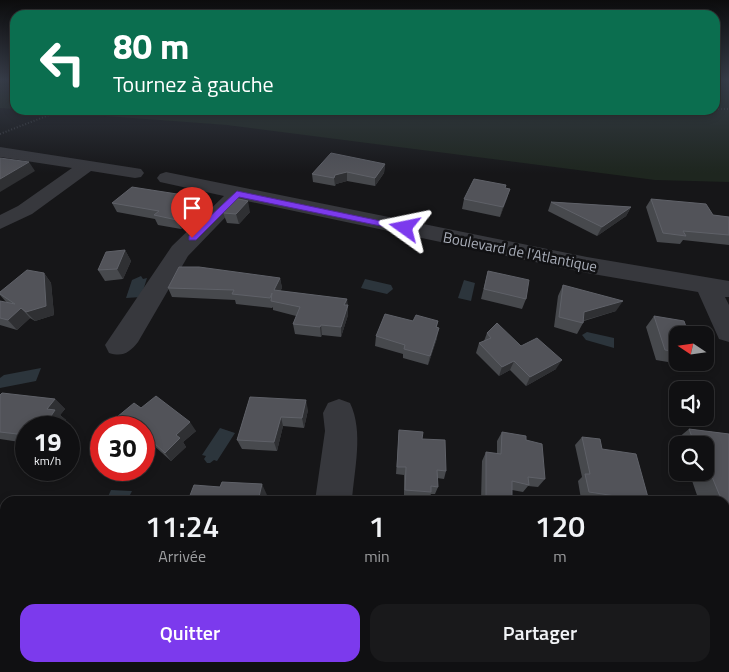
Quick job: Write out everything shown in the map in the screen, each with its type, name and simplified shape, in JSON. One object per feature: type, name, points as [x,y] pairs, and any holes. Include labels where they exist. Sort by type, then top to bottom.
[{"type":"street","points":[[0,152],[135,173]]},
{"type":"street","points":[[0,223],[25,210],[87,166]]},
{"type":"street","name":"Boulevard de l'Atlantique","points":[[166,178],[578,263],[718,287]]},
{"type":"street","points":[[119,345],[127,337],[156,286],[180,251],[237,194]]},
{"type":"street","points":[[718,287],[729,332]]},
{"type":"street","points":[[333,496],[341,431],[339,413]]},
{"type":"path","points":[[0,134],[49,115]]},
{"type":"shaded area","points":[[720,110],[729,110],[729,182],[655,180],[227,125],[91,115],[720,115]]},
{"type":"shaded area","points":[[141,276],[143,279],[147,278],[141,297],[126,298],[132,280]]},
{"type":"shaded area","points":[[365,279],[391,285],[393,289],[387,294],[361,288]]},
{"type":"shaded area","points":[[464,280],[475,283],[471,301],[458,298]]},
{"type":"shaded area","points":[[587,332],[614,338],[614,348],[586,340],[582,335]]},
{"type":"shaded area","points":[[41,368],[36,381],[0,388],[0,378],[4,375]]},
{"type":"shaded area","points":[[220,428],[235,433],[217,461],[214,460],[207,463],[204,459],[206,456],[202,455]]},
{"type":"shaded area","points":[[111,490],[132,491],[130,496],[108,496]]},
{"type":"building","points":[[331,153],[385,164],[375,178],[347,172],[335,175],[334,178],[312,174]]},
{"type":"building","points":[[0,158],[29,162],[0,179]]},
{"type":"building","points":[[474,179],[506,185],[505,188],[510,189],[503,207],[464,199]]},
{"type":"building","points":[[132,187],[203,196],[177,220],[154,215],[159,211],[112,203]]},
{"type":"building","points":[[234,198],[248,201],[236,214],[224,213],[222,210]]},
{"type":"building","points":[[651,199],[706,204],[713,215],[729,217],[729,235],[683,231],[686,236],[663,233]]},
{"type":"building","points":[[551,202],[631,207],[602,227]]},
{"type":"building","points":[[125,250],[117,269],[98,270],[106,252]]},
{"type":"building","points":[[179,267],[199,267],[280,278],[274,290],[347,299],[344,305],[348,305],[341,327],[293,324],[300,307],[271,301],[272,293],[270,298],[232,294],[234,290],[168,288]]},
{"type":"building","points":[[27,270],[44,273],[46,306],[26,312],[21,308],[8,320],[0,318],[0,301],[15,304],[0,294],[0,292]]},
{"type":"building","points":[[488,271],[529,280],[526,299],[484,289]]},
{"type":"building","points":[[563,285],[623,301],[584,312],[583,323],[559,317]]},
{"type":"building","points":[[385,314],[413,321],[416,315],[438,321],[436,327],[439,328],[430,356],[404,349],[405,345],[376,336]]},
{"type":"building","points":[[654,316],[684,321],[686,326],[669,326],[669,351],[665,350]]},
{"type":"building","points":[[497,323],[521,346],[537,338],[562,360],[530,377],[514,361],[502,367],[479,343],[491,338],[487,333]]},
{"type":"building","points":[[2,393],[55,399],[47,409],[55,410],[51,416],[15,416],[15,434],[0,432],[0,395]]},
{"type":"building","points":[[156,396],[190,422],[176,435],[180,438],[165,453],[155,444],[155,416],[118,416],[134,403],[141,408]]},
{"type":"building","points":[[250,397],[306,400],[302,418],[281,417],[274,442],[237,440]]},
{"type":"building","points":[[689,429],[729,434],[729,496],[720,496],[714,481],[714,436],[692,436]]},
{"type":"building","points":[[399,430],[423,432],[422,439],[445,440],[446,471],[437,470],[438,487],[431,486],[431,492],[405,490],[406,467],[397,467]]},
{"type":"building","points":[[502,432],[526,436],[526,440],[542,444],[545,479],[528,477],[529,485],[512,481],[512,496],[486,496],[486,452],[501,454]]},
{"type":"building","points":[[582,437],[600,439],[602,449],[636,454],[648,496],[616,496],[589,492],[585,474],[590,474]]},
{"type":"building","points":[[222,482],[262,484],[259,496],[190,496],[194,485],[220,487]]},
{"type":"route","points":[[192,238],[237,194],[405,228]]}]
